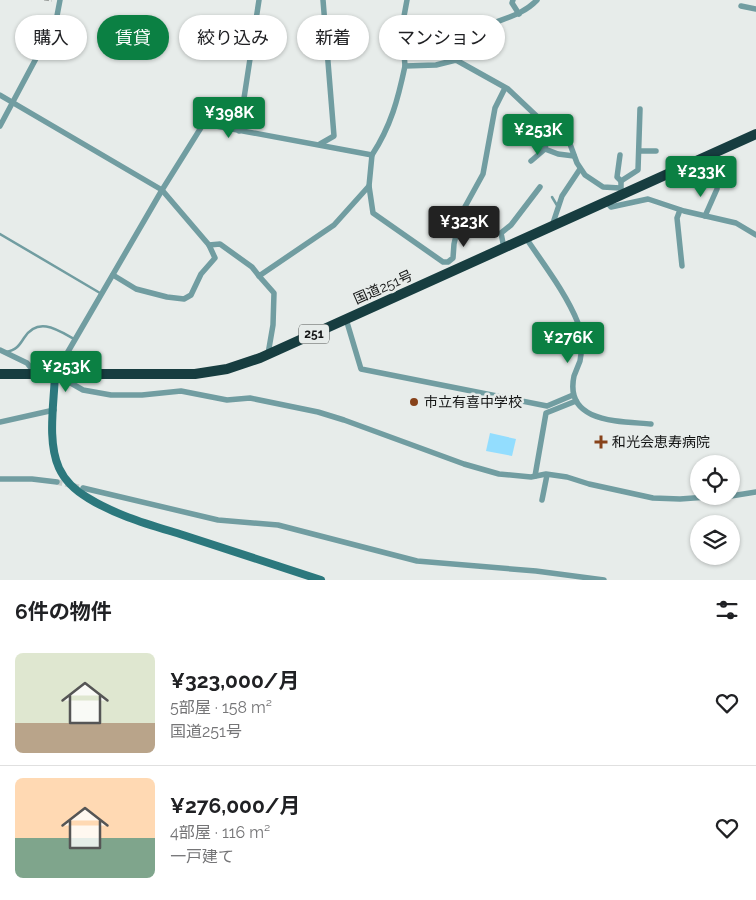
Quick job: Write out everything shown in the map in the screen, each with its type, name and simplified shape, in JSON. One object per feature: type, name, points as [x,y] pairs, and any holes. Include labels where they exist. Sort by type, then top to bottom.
[{"type":"highway","name":"国道251号","points":[[0,374],[195,374],[227,369],[268,354],[607,202],[622,191],[756,134]]},
{"type":"street","points":[[0,126],[56,21],[58,0]]},
{"type":"street","points":[[239,131],[259,0]]},
{"type":"street","points":[[320,144],[334,136],[322,0]]},
{"type":"street","points":[[406,0],[402,27],[405,66],[396,108],[380,143],[372,155],[369,186],[373,213],[444,262],[448,262],[453,258],[454,244],[461,216],[484,174],[495,108],[505,88]]},
{"type":"street","points":[[513,0],[512,3],[520,14]]},
{"type":"street","points":[[505,20],[520,14],[537,0]]},
{"type":"street","points":[[741,6],[756,9]]},
{"type":"street","points":[[405,66],[436,65],[456,60],[505,88],[570,144],[584,175],[603,186],[622,191],[621,181],[618,177],[620,155]]},
{"type":"street","points":[[0,95],[162,190],[209,245],[215,258],[201,274],[191,295],[184,299],[167,297],[136,289],[113,274]]},
{"type":"street","points":[[621,181],[638,170],[640,109]]},
{"type":"street","points":[[518,123],[546,144],[545,149],[531,161]]},
{"type":"street","points":[[320,580],[132,518],[89,499],[68,483],[59,468],[54,443],[55,374],[162,190],[202,126],[320,144],[372,155]]},
{"type":"street","points":[[545,149],[558,154],[574,156]]},
{"type":"street","points":[[639,151],[656,151]]},
{"type":"street","points":[[552,226],[562,196],[580,169]]},
{"type":"street","points":[[260,276],[334,225],[369,186]]},
{"type":"street","points":[[504,248],[501,234],[511,225],[540,187]]},
{"type":"street","points":[[705,216],[717,189]]},
{"type":"street","points":[[607,202],[611,207],[648,199],[680,210],[736,223],[756,235]]},
{"type":"street","points":[[680,210],[677,218],[682,266]]},
{"type":"street","points":[[435,214],[452,213],[461,216]]},
{"type":"street","points":[[526,238],[579,324],[580,360],[574,376],[573,395],[576,401],[587,412],[602,419],[651,424]]},
{"type":"street","points":[[209,245],[220,244],[252,267],[274,293],[273,325],[268,354]]},
{"type":"street","points":[[346,319],[361,369],[547,406],[573,395]]},
{"type":"street","points":[[2,351],[27,363],[36,374]]},
{"type":"street","points":[[55,374],[83,390],[112,395],[142,395],[181,391],[227,400],[250,398],[318,412],[380,432],[490,472],[535,476],[547,475],[654,498],[690,498]]},
{"type":"street","points":[[535,476],[546,413],[576,401]]},
{"type":"street","points":[[0,422],[54,410]]},
{"type":"street","points":[[542,500],[547,475]]},
{"type":"street","points":[[0,478],[57,482]]},
{"type":"street","points":[[84,488],[218,520],[278,525],[417,561],[536,571],[604,580]]},
{"type":"street","points":[[740,495],[756,492]]},
{"type":"lane","points":[[552,197],[558,207]]},
{"type":"lane","points":[[0,234],[102,294]]},
{"type":"lane","points":[[2,351],[20,346],[29,332],[42,326],[52,326],[75,340]]},
{"type":"path","points":[[44,0],[58,0]]},
{"type":"water","points":[[490,433],[516,439],[512,456],[486,451]]},
{"type":"tunnel","points":[[57,482],[83,488]]},
{"type":"place","name":"市立有喜中学校","points":[[414,402]]},
{"type":"place","name":"和光会恵寿病院","points":[[601,442]]}]
